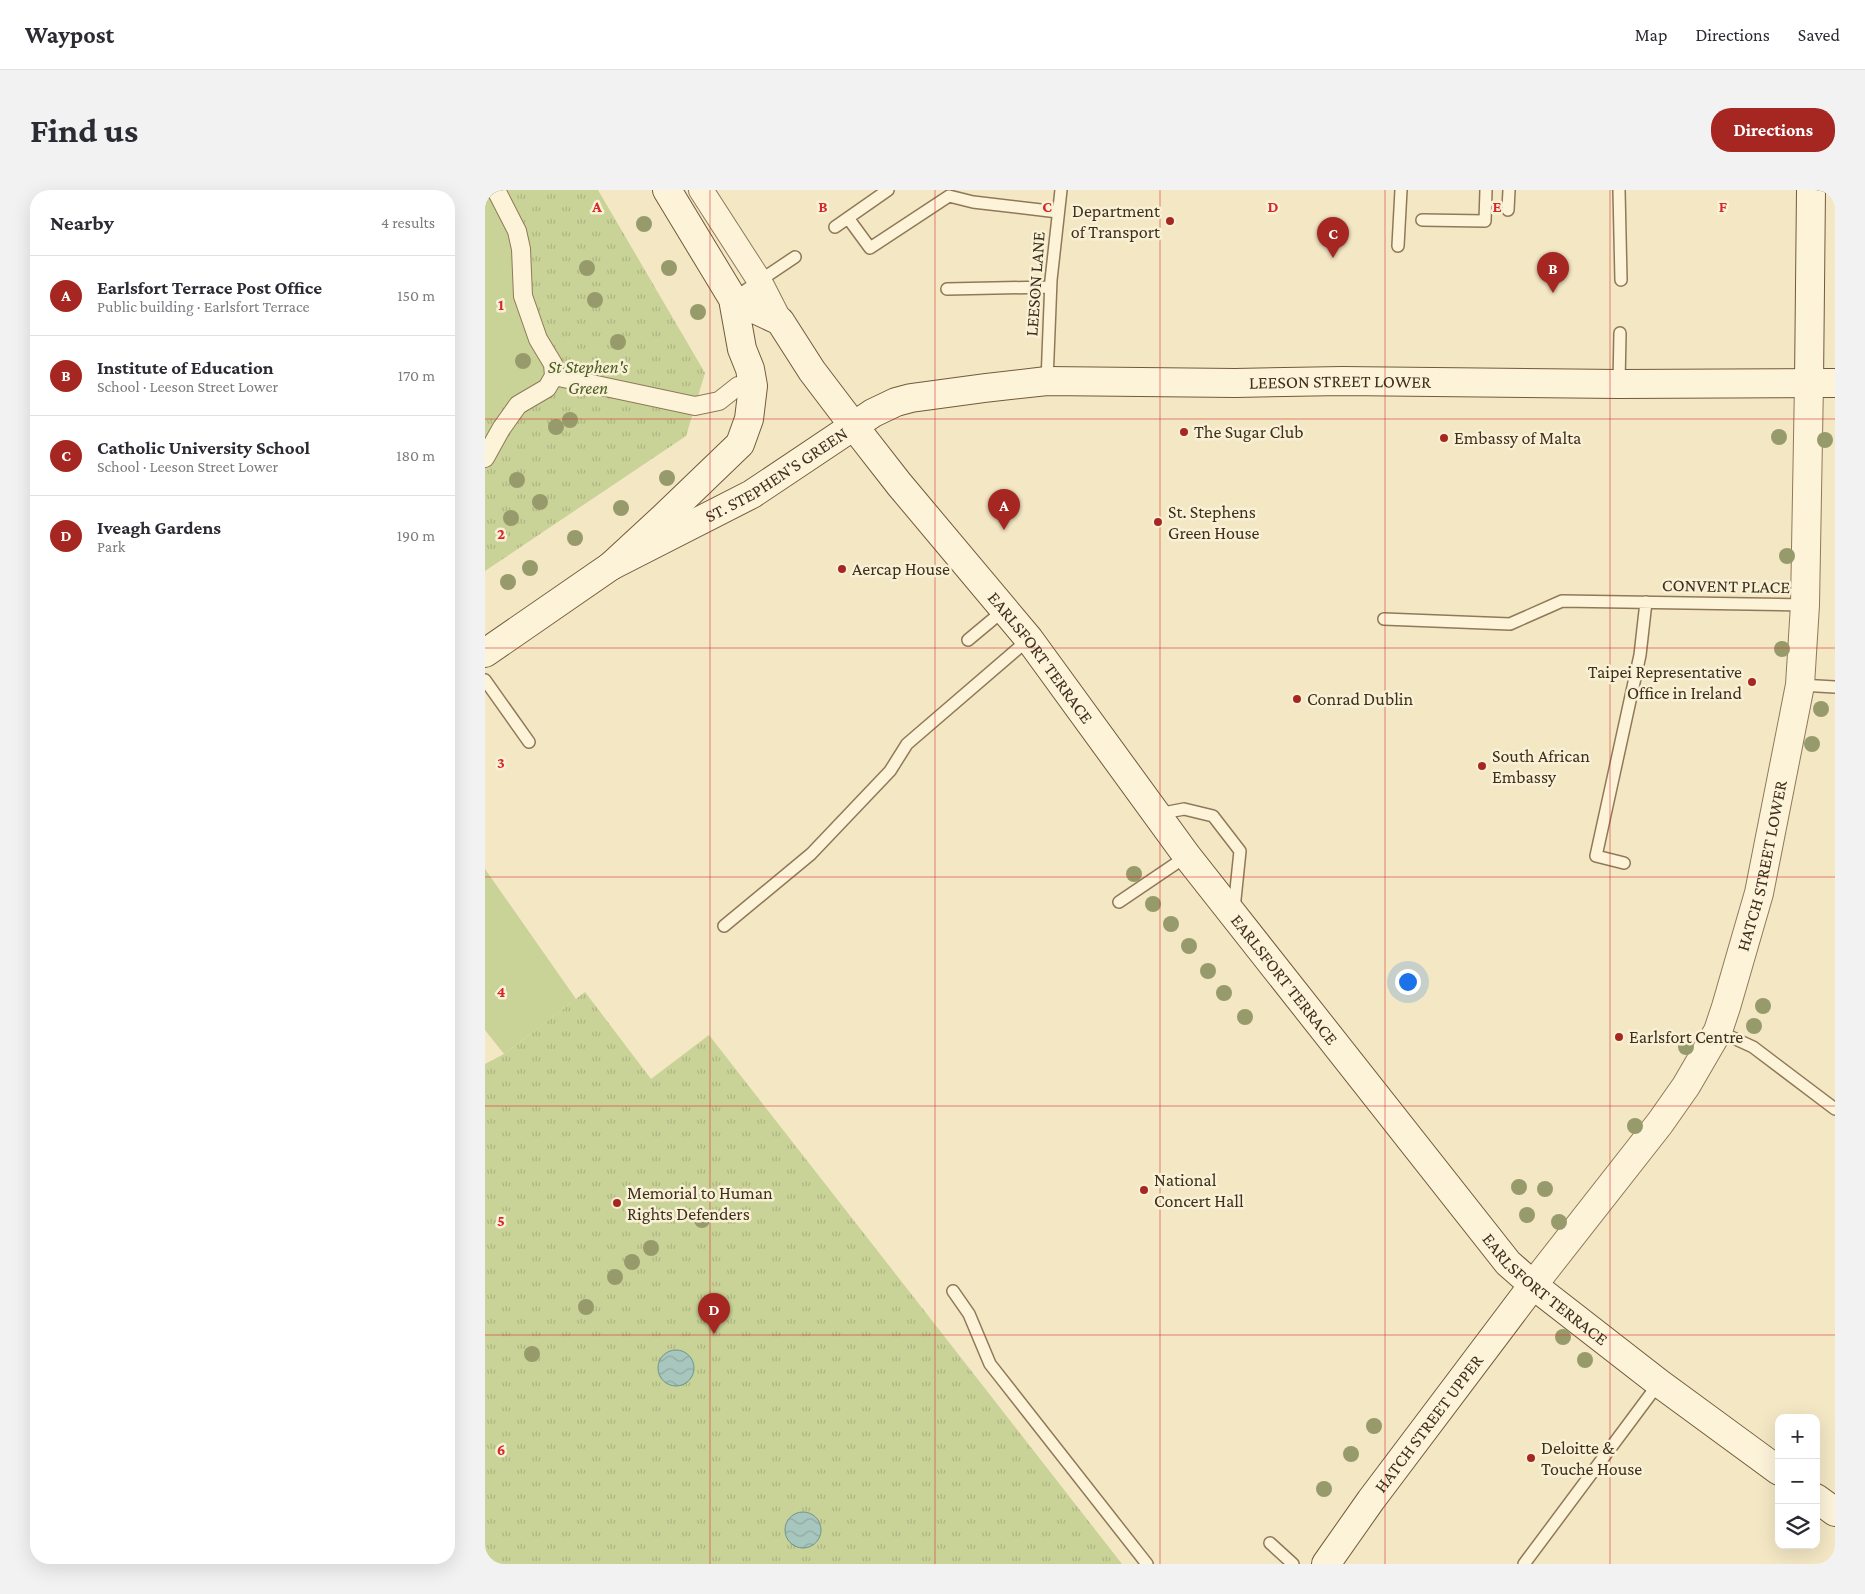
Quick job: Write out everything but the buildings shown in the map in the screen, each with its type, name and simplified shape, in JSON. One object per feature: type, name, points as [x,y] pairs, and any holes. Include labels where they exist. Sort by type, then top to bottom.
[{"type":"main road","name":"ST. STEPHEN'S GREEN","points":[[611,566],[740,444],[749,419],[753,386],[750,370],[742,349],[733,299],[667,190]]},
{"type":"main road","name":"HATCH STREET LOWER","points":[[1533,1285],[1687,1086],[1718,1031],[1759,892],[1800,685],[1822,383],[1811,190]]},
{"type":"main road","points":[[733,299],[780,321]]},
{"type":"main road","name":"ST. STEPHEN'S GREEN","points":[[485,652],[611,566],[752,494],[853,425],[812,371],[780,321]]},
{"type":"main road","name":"LEESON STREET LOWER","points":[[853,425],[873,413],[911,398],[1047,381],[1247,383],[1342,381],[1619,384],[1822,383]]},
{"type":"main road","name":"EARLSFORT TERRACE","points":[[853,425],[1029,640],[1187,856],[1508,1263],[1533,1285],[1659,1383],[1775,1469]]},
{"type":"main road","name":"HATCH STREET UPPER","points":[[1326,1564],[1371,1500],[1533,1285]]},
{"type":"main road","points":[[1820,1501],[1835,1512]]},
{"type":"street","points":[[485,458],[501,429],[518,405],[547,388],[554,376],[553,364],[539,339],[523,296],[521,249],[517,231],[495,190]]},
{"type":"street","name":"ST. STEPHEN'S GREEN","points":[[701,190],[759,280],[780,321]]},
{"type":"street","points":[[554,376],[695,406],[719,401],[738,386]]},
{"type":"lane","points":[[835,227],[888,190]]},
{"type":"lane","name":"LEESON LANE","points":[[1047,381],[1050,287],[1061,190]]},
{"type":"lane","points":[[1398,246],[1401,190]]},
{"type":"lane","points":[[1422,220],[1485,221],[1486,190]]},
{"type":"lane","points":[[1508,210],[1509,190]]},
{"type":"lane","points":[[1619,190],[1621,280]]},
{"type":"lane","points":[[849,218],[870,248],[949,196],[973,202],[1058,212]]},
{"type":"lane","points":[[733,299],[795,257]]},
{"type":"lane","points":[[947,289],[1050,287]]},
{"type":"lane","points":[[1619,384],[1621,333]]},
{"type":"lane","name":"CONVENT PLACE","points":[[1384,619],[1509,624],[1562,601],[1805,605]]},
{"type":"lane","name":"CONVENT PLACE","points":[[1624,863],[1596,856],[1640,655],[1646,602]]},
{"type":"lane","points":[[968,640],[1004,610]]},
{"type":"lane","points":[[724,926],[811,854],[891,771],[907,744],[1029,640]]},
{"type":"lane","points":[[485,680],[529,742]]},
{"type":"lane","points":[[1800,685],[1835,687]]},
{"type":"lane","points":[[1158,814],[1184,809],[1213,816],[1240,850],[1233,913]]},
{"type":"lane","points":[[1119,902],[1187,856]]},
{"type":"lane","points":[[1718,1031],[1753,1047],[1835,1109]]},
{"type":"lane","points":[[953,1291],[969,1314],[990,1364],[1147,1564]]},
{"type":"lane","points":[[1524,1564],[1659,1383]]},
{"type":"lane","points":[[1270,1543],[1293,1564]]},
{"type":"green space","name":"St Stephen's Green","points":[[485,190],[598,190],[705,373],[686,436],[485,571]]},
{"type":"green space","points":[[485,193],[519,250],[548,363],[544,385],[485,404]]},
{"type":"green space","points":[[485,869],[576,999],[504,1054],[485,1030]]},
{"type":"green space","points":[[585,992],[651,1079],[709,1035],[1122,1564],[485,1564],[485,1064],[504,1054]]},
{"type":"water","points":[[676,1350],[689,1355],[694,1368],[689,1381],[676,1386],[663,1381],[658,1368],[663,1355]]},
{"type":"water","points":[[803,1512],[816,1517],[821,1530],[816,1543],[803,1548],[790,1543],[785,1530],[790,1517]]},
{"type":"place","name":"Department of Transport","points":[[1170,221]]},
{"type":"place","name":"Catholic University School","points":[[1333,258]]},
{"type":"place","name":"Institute of Education","points":[[1553,293]]},
{"type":"place","name":"The Sugar Club","points":[[1184,432]]},
{"type":"place","name":"Embassy of Malta","points":[[1444,438]]},
{"type":"place","name":"St. Stephens Green House","points":[[1158,522]]},
{"type":"place","name":"Earlsfort Terrace Post Office","points":[[1004,530]]},
{"type":"place","name":"Aercap House","points":[[842,569]]},
{"type":"place","name":"Taipei Representative Office in Ireland","points":[[1752,682]]},
{"type":"place","name":"Conrad Dublin","points":[[1297,699]]},
{"type":"place","name":"South African Embassy","points":[[1482,766]]},
{"type":"place","name":"Earlsfort Centre","points":[[1619,1037]]},
{"type":"place","name":"National Concert Hall","points":[[1144,1190]]},
{"type":"place","name":"Memorial to Human Rights Defenders","points":[[617,1203]]},
{"type":"place","name":"Iveagh Gardens","points":[[714,1334]]},
{"type":"place","name":"Deloitte & Touche House","points":[[1531,1458]]}]
